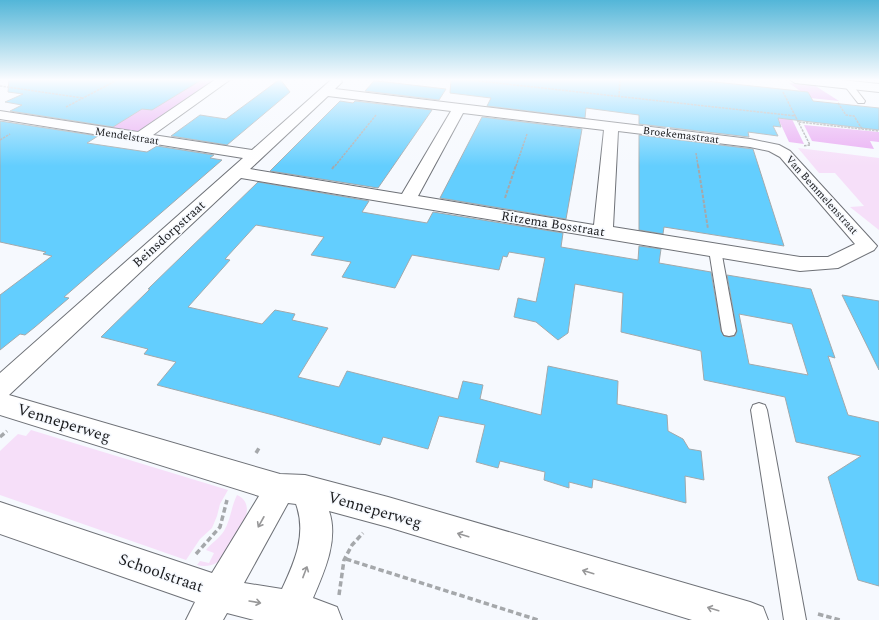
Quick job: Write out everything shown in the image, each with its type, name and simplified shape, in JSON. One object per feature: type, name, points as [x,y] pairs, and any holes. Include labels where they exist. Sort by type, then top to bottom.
[{"type":"street","points":[[139,138],[183,108]]},
{"type":"street","name":"Beinsdorpstraat","points":[[0,388],[307,108]]},
{"type":"street","points":[[407,200],[459,108]]},
{"type":"street","name":"Broekemastraat","points":[[459,108],[750,143],[774,148]]},
{"type":"street","name":"Mendelstraat","points":[[0,115],[255,155]]},
{"type":"street","points":[[603,232],[611,127]]},
{"type":"street","name":"Van Bemmelenstraat","points":[[774,148],[785,154],[873,247]]},
{"type":"street","name":"Ritzema Bosstraat","points":[[237,172],[808,265],[831,263],[873,247]]},
{"type":"street","name":"Venneperweg","points":[[0,404],[292,489],[388,512],[750,620]]},
{"type":"street","points":[[212,607],[292,489],[316,521],[316,535],[313,553],[288,614]]},
{"type":"street","name":"Schoolstraat","points":[[0,518],[212,607],[250,602],[288,614],[330,610]]},
{"type":"lane","points":[[713,250],[730,331]]},
{"type":"lane","points":[[758,410],[795,620]]},
{"type":"path","points":[[38,121],[64,108]]},
{"type":"path","points":[[318,185],[382,108]]},
{"type":"path","points":[[721,108],[796,116]]},
{"type":"path","points":[[792,108],[799,122],[879,131]]},
{"type":"path","points":[[841,108],[846,115],[854,116],[862,129]]},
{"type":"path","points":[[499,215],[532,117]]},
{"type":"path","points":[[694,136],[713,250]]},
{"type":"path","points":[[257,453],[259,448]]},
{"type":"path","points":[[194,558],[202,545],[218,531],[224,518],[225,505],[230,496]]},
{"type":"path","points":[[330,610],[341,590],[342,570],[346,559],[353,544],[365,529]]},
{"type":"path","points":[[346,559],[538,620]]},
{"type":"shaded area","points":[[143,108],[178,108],[139,133],[110,128]]},
{"type":"shaded area","points":[[777,116],[791,117],[804,144],[789,142]]},
{"type":"shaded area","points":[[804,125],[879,132],[879,142],[870,141],[874,149],[812,141]]},
{"type":"shaded area","points":[[798,148],[879,158],[879,230],[850,207],[864,206],[835,173],[819,173]]},
{"type":"shaded area","points":[[31,430],[228,490],[220,504],[212,528],[200,539],[186,560],[0,495],[0,451],[18,434],[26,436]]},
{"type":"shaded area","points":[[237,495],[243,499],[247,510],[241,529],[226,555],[221,560],[208,566],[197,565],[200,561],[209,563],[214,553],[206,550],[224,531]]},
{"type":"building","points":[[16,108],[155,108],[152,110],[142,109],[113,127],[10,111]]},
{"type":"building","points":[[241,108],[271,108],[227,145],[171,136],[200,115],[226,119]]},
{"type":"building","points":[[333,108],[414,108],[432,110],[378,188],[270,171]]},
{"type":"building","points":[[503,108],[878,108],[879,130],[778,118],[781,127],[773,126],[778,136],[748,132],[749,137],[639,124],[639,115],[586,108],[585,118]]},
{"type":"building","points":[[482,117],[582,129],[566,219],[440,198]]},
{"type":"building","points":[[0,121],[98,136],[87,143],[147,152],[157,146],[214,155],[210,158],[222,160],[64,297],[69,298],[25,335],[20,334],[0,350],[0,295],[52,256],[43,254],[46,252],[0,242]]},
{"type":"building","points":[[639,135],[753,149],[784,246],[664,227],[663,234],[639,230]]},
{"type":"building","points":[[258,182],[369,201],[362,212],[427,223],[433,212],[563,233],[561,247],[638,260],[639,246],[661,249],[659,263],[711,272],[721,331],[724,336],[729,337],[735,336],[737,331],[727,275],[811,289],[835,358],[828,356],[848,415],[879,422],[879,586],[858,580],[828,477],[861,456],[796,442],[785,397],[704,380],[701,351],[621,332],[623,293],[575,284],[568,333],[558,340],[536,322],[514,317],[518,298],[536,302],[545,258],[509,252],[507,257],[503,256],[499,270],[412,255],[395,288],[342,277],[351,262],[311,255],[324,237],[256,225],[225,259],[230,260],[188,307],[262,324],[275,310],[295,314],[292,320],[328,328],[298,377],[339,387],[347,371],[458,399],[463,381],[483,385],[480,399],[541,415],[548,366],[618,381],[617,404],[667,415],[668,431],[683,439],[689,449],[701,451],[704,480],[685,476],[686,503],[593,479],[592,488],[569,482],[569,488],[544,480],[545,472],[500,461],[498,468],[476,462],[485,425],[439,416],[428,449],[383,437],[380,445],[157,385],[176,362],[144,354],[148,349],[101,337],[150,289],[148,289]],"holes":[[[739,314],[792,324],[808,375],[749,364]]]},
{"type":"building","points":[[842,295],[879,301],[879,370]]}]
